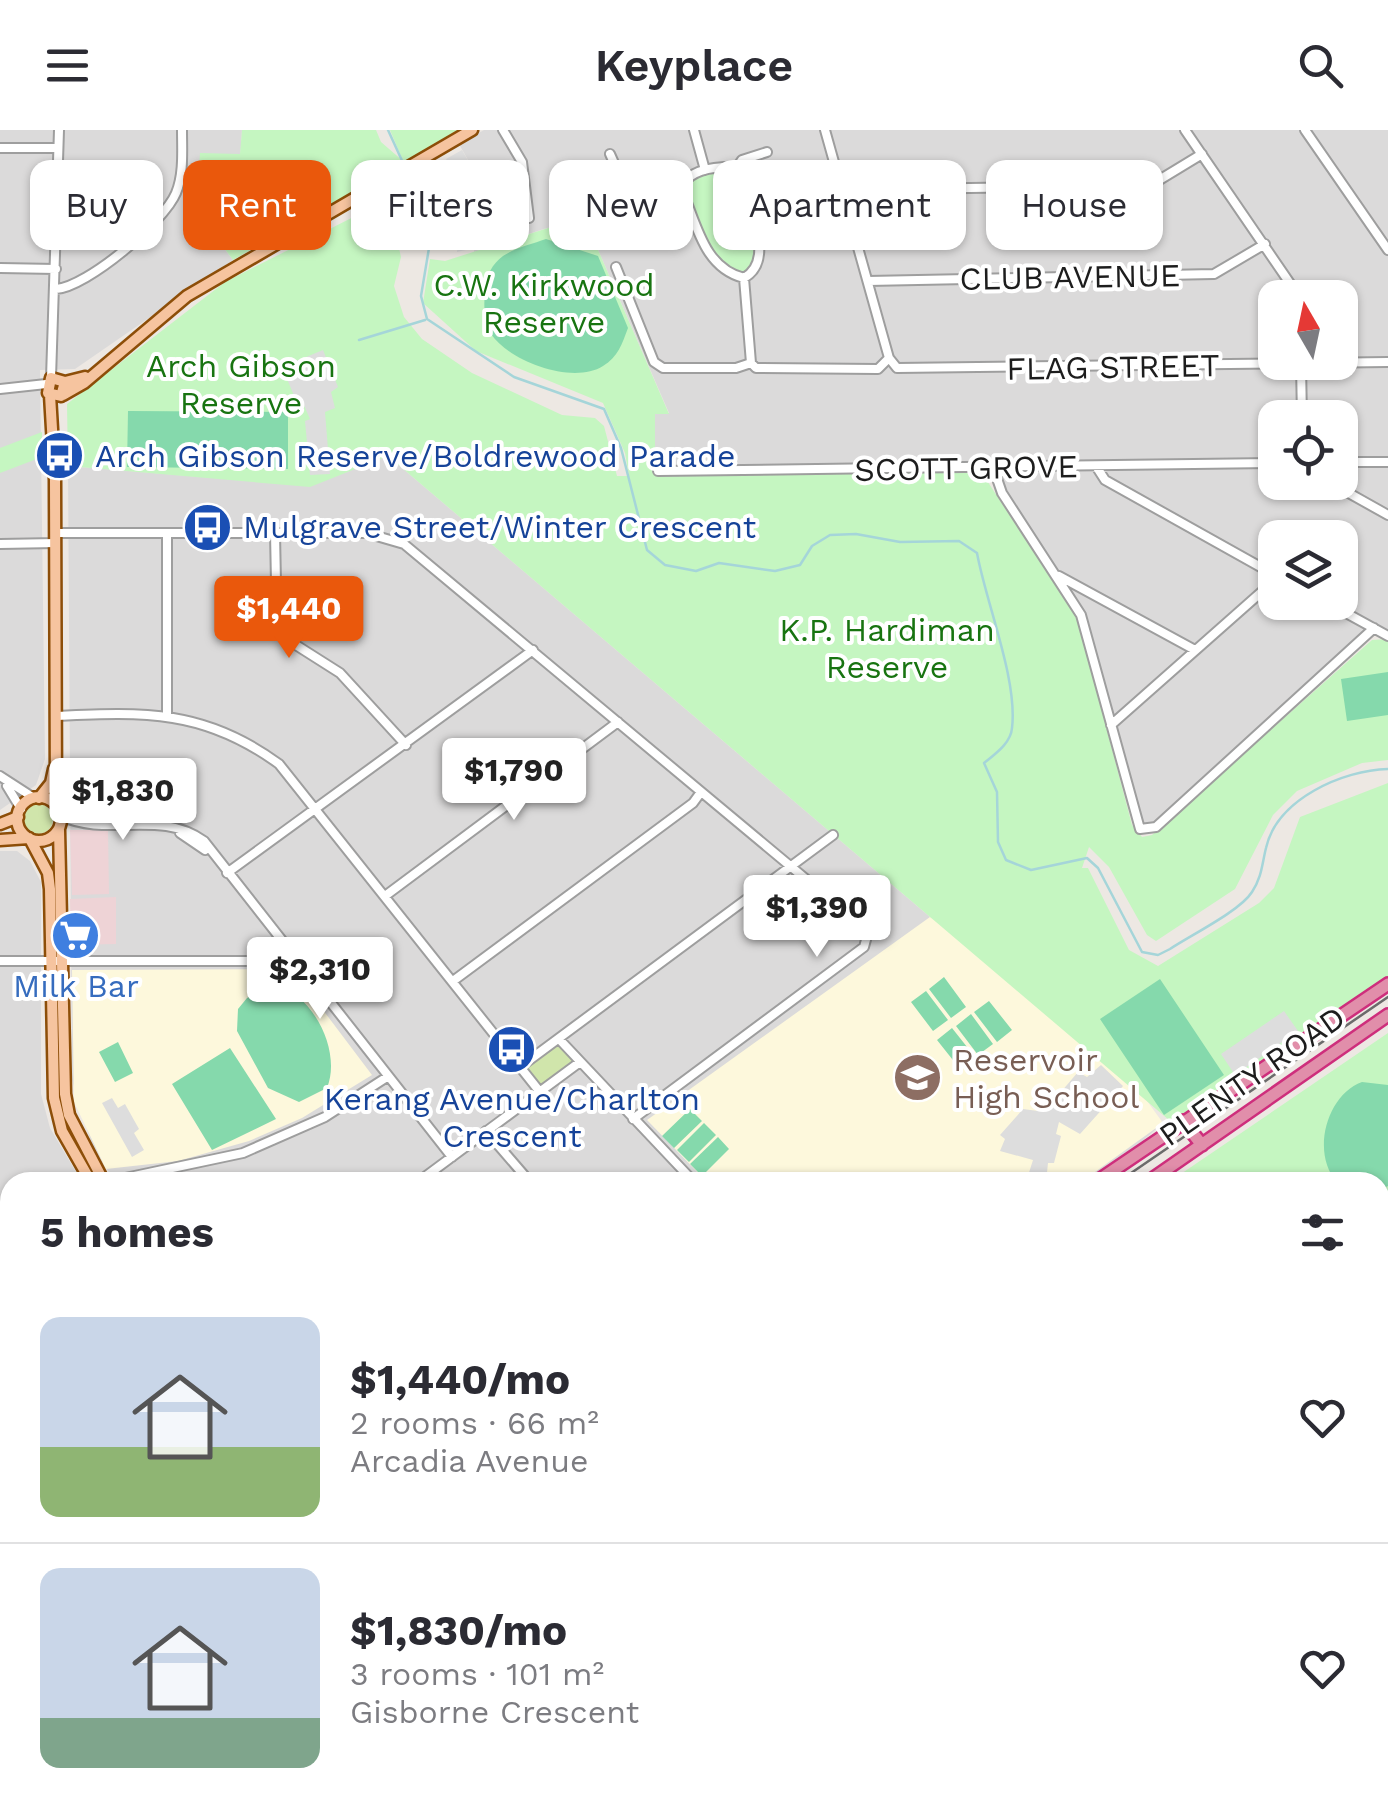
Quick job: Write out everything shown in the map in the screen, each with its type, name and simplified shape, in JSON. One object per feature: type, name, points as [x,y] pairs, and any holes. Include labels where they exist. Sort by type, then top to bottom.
[{"type":"highway","name":"PLENTY ROAD","points":[[1110,1172],[1388,984]]},
{"type":"highway","name":"PLENTY ROAD","points":[[1163,1172],[1388,1015]]},
{"type":"highway","points":[[1183,1121],[1202,1145]]},
{"type":"main road","points":[[100,1172],[69,1115],[64,1094],[56,892],[56,388],[91,375],[187,296],[472,130]]},
{"type":"main road","points":[[0,824],[36,798],[54,772],[57,713]]},
{"type":"main road","points":[[36,798],[58,811]]},
{"type":"main road","points":[[19,813],[20,829],[29,838],[56,892]]},
{"type":"main road","points":[[0,840],[48,839],[59,829]]},
{"type":"main road","points":[[58,960],[56,1115],[86,1172]]},
{"type":"street","points":[[0,389],[56,388],[59,130]]},
{"type":"street","points":[[56,288],[80,284],[166,213],[180,182],[182,130]]},
{"type":"street","points":[[503,130],[521,160]]},
{"type":"street","points":[[694,130],[705,170]]},
{"type":"street","points":[[825,130],[834,160]]},
{"type":"street","points":[[1184,130],[1288,280]]},
{"type":"street","points":[[1305,130],[1388,250]]},
{"type":"street","points":[[0,148],[58,148]]},
{"type":"street","points":[[742,160],[767,152]]},
{"type":"street","points":[[610,154],[613,160]]},
{"type":"street","points":[[966,188],[1151,184],[1202,154]]},
{"type":"street","points":[[693,178],[713,168]]},
{"type":"street","points":[[693,211],[711,259],[730,274],[744,278]]},
{"type":"street","name":"CLUB AVENUE","points":[[868,281],[1214,274],[1264,244]]},
{"type":"street","points":[[744,278],[756,269],[761,250]]},
{"type":"street","points":[[744,278],[751,363],[756,368],[878,369],[888,358],[859,250]]},
{"type":"street","points":[[0,268],[56,269]]},
{"type":"street","points":[[616,268],[654,362],[663,368],[736,368],[751,363]]},
{"type":"street","points":[[620,280],[630,276]]},
{"type":"street","name":"FLAG STREET","points":[[888,358],[897,368],[1258,364]]},
{"type":"street","name":"FLAG STREET","points":[[1358,363],[1388,362]]},
{"type":"street","points":[[1358,462],[1388,462]]},
{"type":"street","name":"SCOTT GROVE","points":[[658,471],[1258,463]]},
{"type":"street","points":[[1096,466],[1105,480],[1258,568]]},
{"type":"street","points":[[993,467],[1002,492],[1081,615],[1136,824],[1152,830],[1374,628]]},
{"type":"street","points":[[1358,498],[1388,514]]},
{"type":"street","points":[[0,544],[167,533],[275,532],[366,533],[404,544],[861,925],[866,944],[634,1119]]},
{"type":"street","points":[[275,532],[276,633],[340,673],[406,745]]},
{"type":"street","points":[[167,533],[167,714]]},
{"type":"street","points":[[1055,574],[1195,650]]},
{"type":"street","points":[[1110,725],[1258,593]]},
{"type":"street","points":[[1081,615],[1093,600],[1100,599]]},
{"type":"street","points":[[1358,619],[1388,636]]},
{"type":"street","points":[[229,876],[532,650]]},
{"type":"street","points":[[57,713],[167,714],[212,725],[246,741],[279,764],[540,1092]]},
{"type":"street","points":[[385,896],[618,722]]},
{"type":"street","points":[[1,777],[36,798]]},
{"type":"street","points":[[1,777],[19,813]]},
{"type":"street","points":[[453,981],[693,803],[702,792]]},
{"type":"street","points":[[58,811],[93,825]]},
{"type":"street","points":[[59,829],[168,824],[195,834],[452,1157]]},
{"type":"street","points":[[520,1067],[833,835]]},
{"type":"street","points":[[0,960],[282,960],[288,950]]},
{"type":"street","points":[[559,1038],[684,1172]]},
{"type":"street","points":[[432,1172],[580,1062]]},
{"type":"street","points":[[153,1172],[243,1153],[326,1118],[387,1077]]},
{"type":"street","points":[[486,1132],[521,1172]]},
{"type":"shaded area","points":[[0,130],[242,130],[240,160],[183,160],[183,250],[226,250],[233,260],[75,369],[40,370],[45,759],[36,785],[0,810]]},
{"type":"shaded area","points":[[484,130],[1388,130],[1388,630],[1378,625],[1152,825],[1144,825],[1087,619],[1005,490],[1001,472],[654,476],[655,414],[669,413],[598,250],[693,250],[693,160],[549,160],[549,228],[529,234],[529,160],[468,160],[459,144]]},
{"type":"shaded area","points":[[462,150],[468,160],[447,160]]},
{"type":"shaded area","points":[[323,350],[338,387],[331,392],[335,408],[325,412],[330,474],[310,475],[305,421],[310,419],[303,403],[298,405],[282,367]]},
{"type":"shaded area","points":[[388,456],[930,917],[1163,1123],[1107,1172],[109,1172],[92,1145],[72,1080],[68,466],[310,486]]},
{"type":"shaded area","points":[[70,830],[108,830],[109,894],[72,895]]},
{"type":"shaded area","points":[[0,851],[17,851],[30,861],[41,882],[41,1094],[50,1128],[76,1172],[0,1172]]},
{"type":"shaded area","points":[[116,897],[116,944],[71,945],[70,899]]},
{"type":"shaded area","name":"Reservoir High School","points":[[930,917],[1092,1025],[1163,1123],[1095,1172],[697,1172],[647,1120]]},
{"type":"shaded area","points":[[292,969],[372,1075],[302,1118],[249,1141],[178,1161],[106,1169],[74,1102],[72,970]]},
{"type":"shaded area","points":[[1284,1011],[1298,1031],[1235,1075],[1221,1054]]},
{"type":"shaded area","points":[[1101,1065],[1123,1086],[1080,1134],[1059,1122],[1056,1134],[1061,1136],[1054,1163],[1048,1163],[1047,1172],[1029,1172],[1033,1160],[1000,1151],[1005,1139],[1000,1135],[1023,1109],[1038,1111],[1049,1106],[1078,1072],[1087,1077]]},
{"type":"shaded area","points":[[112,1098],[118,1108],[125,1104],[139,1129],[134,1133],[144,1150],[132,1157],[102,1103]]},
{"type":"green space","points":[[242,130],[376,130],[381,142],[402,160],[351,160],[351,193],[331,204],[331,160],[200,160],[200,153],[240,154]]},
{"type":"green space","points":[[390,130],[461,130],[403,160]]},
{"type":"green space","points":[[713,171],[713,250],[757,250],[755,267],[745,275],[713,259],[693,211],[693,179]]},
{"type":"green space","name":"K.P. Hardiman Reserve","points":[[351,218],[351,250],[399,250],[394,286],[404,317],[422,339],[472,373],[562,415],[595,418],[604,426],[617,476],[629,476],[625,453],[603,403],[476,351],[423,303],[430,259],[445,261],[479,250],[529,250],[529,234],[548,228],[549,250],[598,250],[669,414],[655,414],[655,476],[971,472],[984,476],[1078,620],[1132,825],[1142,837],[1152,835],[1372,640],[1388,639],[1388,760],[1362,763],[1297,791],[1273,815],[1235,889],[1156,941],[1147,935],[1109,867],[1089,847],[1082,868],[1088,868],[1129,950],[1158,966],[1259,903],[1274,888],[1300,817],[1388,783],[1388,982],[1176,1126],[388,456],[310,487],[68,466],[67,404],[225,282],[288,250],[331,250],[331,228]]},
{"type":"green space","name":"C.W. Kirkwood Reserve","points":[[546,239],[549,250],[580,250],[598,256],[628,328],[612,359],[603,366],[576,373],[543,368],[512,353],[491,334],[484,306],[488,275],[499,259],[514,250],[529,250],[529,244]]},
{"type":"green space","points":[[226,250],[251,250],[233,260]]},
{"type":"green space","points":[[128,411],[288,412],[288,469],[127,467]]},
{"type":"green space","points":[[42,432],[42,457],[0,473],[0,448]]},
{"type":"green space","points":[[1388,672],[1388,715],[1347,721],[1341,679]]},
{"type":"green space","points":[[38,804],[49,808],[53,819],[49,830],[38,834],[27,830],[23,819],[27,808]]},
{"type":"green space","points":[[944,977],[966,1007],[951,1018],[929,989]]},
{"type":"green space","points":[[1160,979],[1224,1075],[1164,1115],[1100,1019]]},
{"type":"green space","points":[[274,984],[301,999],[312,1012],[331,1058],[327,1088],[299,1102],[268,1088],[237,1031],[238,1009],[247,998]]},
{"type":"green space","points":[[926,991],[948,1020],[933,1031],[911,1002]]},
{"type":"green space","points":[[989,1001],[1012,1030],[997,1042],[974,1012]]},
{"type":"green space","points":[[971,1014],[993,1044],[978,1055],[956,1026]]},
{"type":"green space","points":[[952,1028],[975,1057],[960,1069],[937,1040]]},
{"type":"green space","points":[[1388,1033],[1388,1172],[1184,1172]]},
{"type":"green space","points":[[559,1039],[580,1062],[540,1092],[520,1067]]},
{"type":"green space","points":[[118,1042],[133,1073],[115,1082],[99,1052]]},
{"type":"green space","points":[[230,1048],[276,1119],[212,1150],[172,1084]]},
{"type":"green space","points":[[1362,1082],[1388,1085],[1388,1172],[1329,1170],[1325,1156],[1326,1126],[1339,1099]]},
{"type":"green space","points":[[690,1109],[702,1121],[674,1148],[662,1136]]},
{"type":"green space","points":[[704,1123],[716,1135],[689,1162],[677,1150]]},
{"type":"green space","points":[[718,1137],[729,1149],[706,1172],[698,1172],[690,1164]]},
{"type":"waterway","points":[[388,130],[402,160]]},
{"type":"waterway","points":[[429,250],[421,296],[427,319],[514,377],[604,409],[621,448],[647,550],[665,565],[696,571],[719,563],[775,571],[800,565],[812,546],[830,535],[856,534],[900,542],[959,541],[977,553],[1006,665],[1013,709],[1009,739],[984,763],[997,792],[998,842],[1006,860],[1031,870],[1087,858],[1098,868],[1142,952],[1158,955],[1170,949],[1246,899],[1258,881],[1273,831],[1283,815],[1314,790],[1352,775],[1388,769]]},
{"type":"waterway","points":[[359,340],[425,320]]},
{"type":"tram line","points":[[1133,1172],[1388,997]]},
{"type":"place","name":"Arch Gibson Reserve/Boldrewood Parade","points":[[60,456]]},
{"type":"place","name":"Mulgrave Street/Winter Crescent","points":[[208,527]]},
{"type":"place","name":"Milk Bar","points":[[76,936]]},
{"type":"place","name":"Kerang Avenue/Charlton Crescent","points":[[512,1049]]},
{"type":"place","name":"Reservoir High School","points":[[918,1078]]},
{"type":"park label","name":"Arch Gibson Reserve","points":[[241,384]]}]
